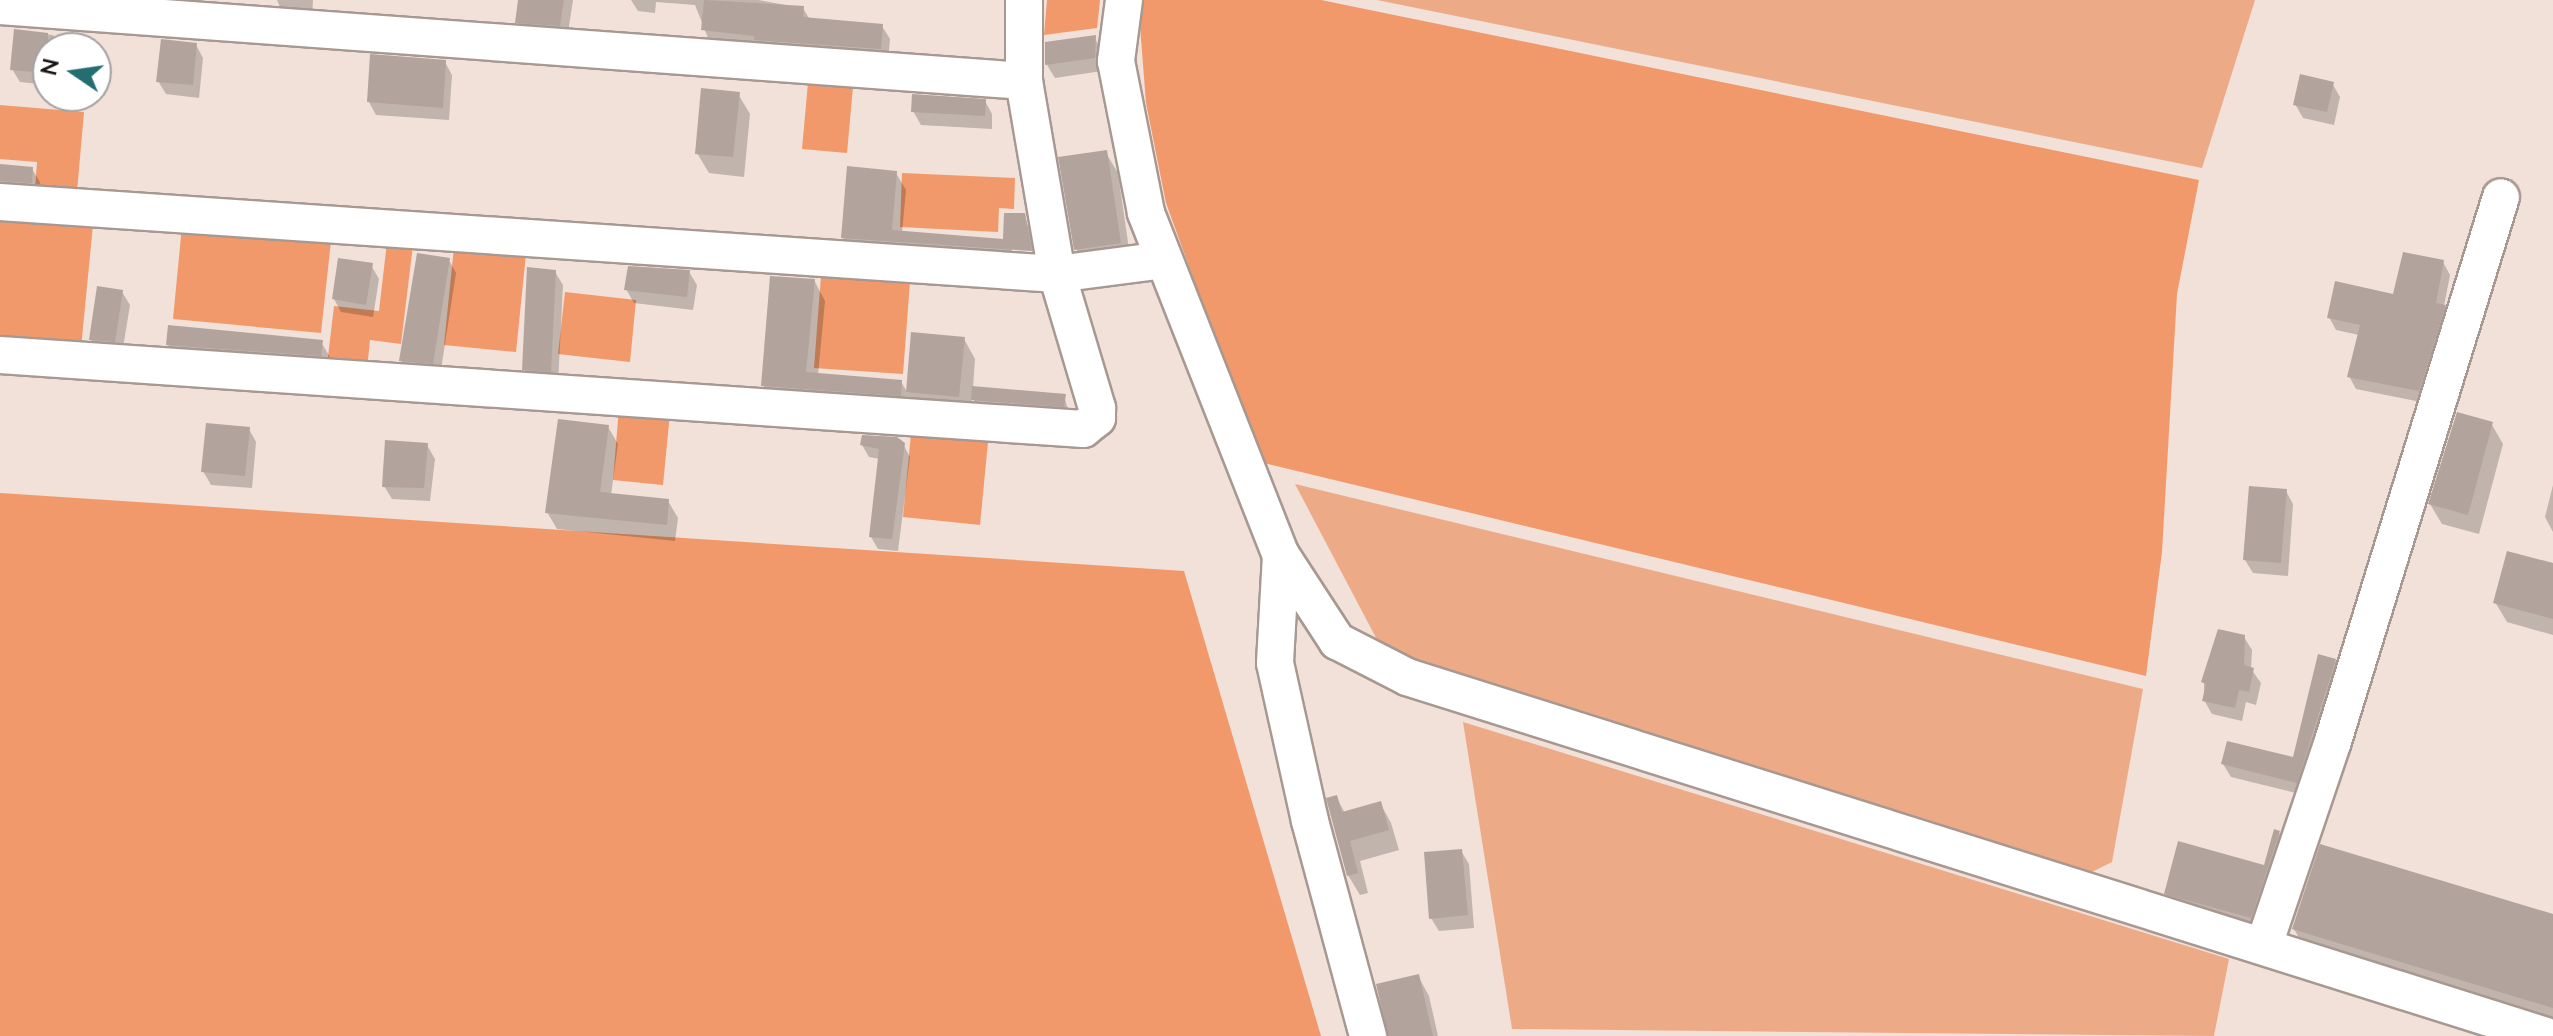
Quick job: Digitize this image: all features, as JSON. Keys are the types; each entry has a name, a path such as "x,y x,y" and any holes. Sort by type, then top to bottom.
{"lane":[{"path":"0,355 1083,429 1097,418 1097,408 1057,274 1024,81 1024,0"},
{"path":"1124,0 1116,61 1146,213 1281,555 1337,641 1407,677 2546,1036"},
{"path":"0,6 1024,81"},
{"path":"2264,945 2333,741 2501,197"},
{"path":"0,202 1057,274 1163,260"},
{"path":"1281,555 1275,663 1310,821 1368,1036"}],"shaded area":[{"path":"1047,0 1100,0 1097,28 1044,35"},
{"path":"1138,0 1321,0 2199,180 2177,294 2162,552 2146,676 1260,462 1166,203 1146,103"},
{"path":"1377,0 2255,0 2202,168"},
{"path":"808,83 853,87 847,153 802,149"},
{"path":"0,105 32,108 32,112 84,112 77,192 35,189 37,162 0,159"},
{"path":"902,173 1015,178 1014,209 999,208 998,232 900,227"},
{"path":"0,216 93,225 81,348 0,340"},
{"path":"182,226 331,241 321,333 173,319"},
{"path":"387,242 413,245 401,344 370,340 367,369 327,365 334,306 379,311"},
{"path":"454,247 526,254 516,352 444,345"},
{"path":"821,276 910,282 903,374 814,368"},
{"path":"565,292 636,300 630,362 558,354"},
{"path":"619,408 670,413 663,485 613,480"},
{"path":"911,434 988,442 980,525 903,517"},
{"path":"1295,484 2143,689 2112,862 2092,872 1384,653"},
{"path":"0,493 1184,571 1321,1036 0,1036"},
{"path":"1463,722 2229,959 2214,1036 1512,1029"}],"building":[{"path":"518,0 564,0 560,26 515,23"},
{"path":"704,0 804,6 803,17 883,24 881,49 754,40 754,36 701,30"},
{"path":"14,29 40,32 32,32 32,72 10,70"},
{"path":"1096,35 1095,58 1045,65 1045,42"},
{"path":"161,39 197,43 193,85 156,82"},
{"path":"370,54 446,60 443,108 367,102"},
{"path":"2300,74 2334,82 2327,112 2293,105"},
{"path":"701,88 740,92 733,157 695,154"},
{"path":"912,94 986,99 985,116 911,112"},
{"path":"1107,150 1121,243 1074,250 1058,157"},
{"path":"0,164 33,167 32,183 0,181"},
{"path":"847,166 897,171 892,230 1003,239 1004,213 1025,213 1032,251 841,238"},
{"path":"2403,252 2444,260 2436,303 2446,305 2419,391 2347,377 2360,325 2327,318 2335,281 2393,294"},
{"path":"417,253 450,258 433,364 399,361"},
{"path":"338,258 373,263 366,305 332,299"},
{"path":"628,266 690,270 687,297 624,290"},
{"path":"527,267 556,270 551,372 522,370"},
{"path":"770,276 815,279 806,372 902,380 901,396 761,386"},
{"path":"97,286 123,290 115,342 89,340"},
{"path":"168,325 323,340 321,356 166,345"},
{"path":"911,332 965,337 959,397 906,392"},
{"path":"972,386 1066,394 1064,407 971,400"},
{"path":"2457,412 2493,422 2468,515 2428,504"},
{"path":"558,419 609,425 600,492 669,499 667,525 545,513"},
{"path":"206,423 250,427 245,476 201,472"},
{"path":"862,435 897,437 905,443 892,539 869,537 879,449 860,445"},
{"path":"385,440 428,443 424,488 382,487"},
{"path":"2249,486 2287,489 2281,563 2243,560"},
{"path":"2507,551 2553,563 2553,619 2493,603"},
{"path":"2218,629 2245,635 2244,665 2254,668 2249,692 2239,690 2235,708 2202,701 2206,684 2201,682"},
{"path":"2318,654 2336,659 2297,783 2221,764 2227,741 2293,757"},
{"path":"1337,795 1342,812 1381,801 1389,830 1350,841 1358,873 1347,876 1326,798"},
{"path":"2274,829 2280,831 2251,918 2164,894 2178,841 2264,865"},
{"path":"2320,844 2553,914 2553,1008 2292,929"},
{"path":"1462,849 1468,915 1429,919 1424,852"},
{"path":"1419,974 1433,1036 1388,1036 1376,984"}]}
